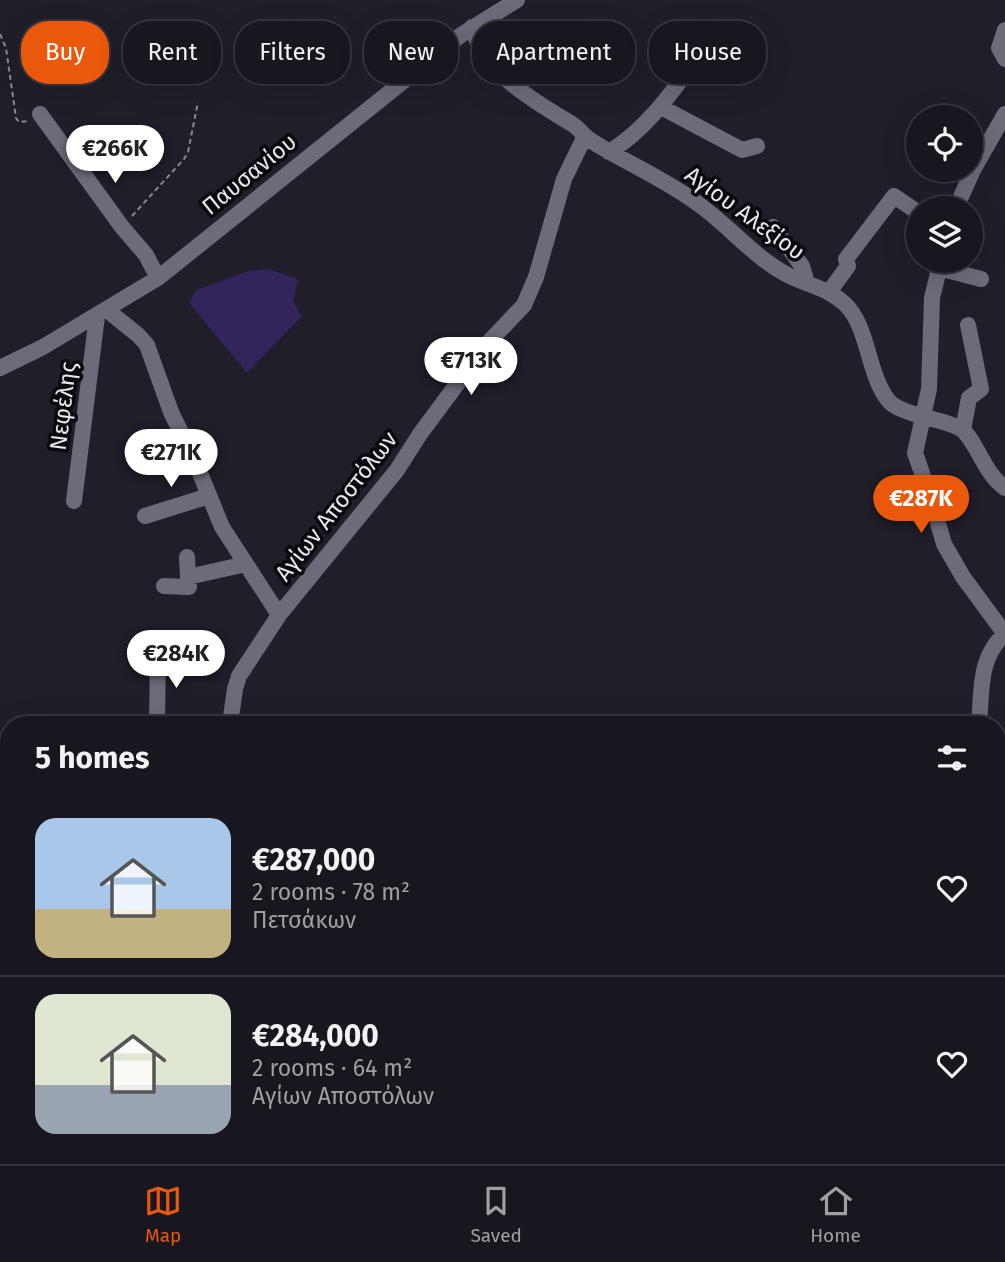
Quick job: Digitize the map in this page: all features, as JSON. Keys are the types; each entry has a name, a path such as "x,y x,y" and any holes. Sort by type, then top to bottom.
{"street":[{"name":"Παυσανίου","path":"482,21 517,0"},
{"name":"Παυσανίου","path":"0,368 43,347 158,278 379,98 472,27"},
{"path":"1005,30 999,48 1005,59"},
{"name":"Αγίου Αλεξίου","path":"513,84 609,152 700,205 782,272 830,292 851,311 878,385 889,403 963,430"},
{"path":"609,152 624,143 661,107 678,84"},
{"path":"661,107 742,150 757,146"},
{"path":"40,114 122,227 146,255 158,278"},
{"path":"961,196 1005,114"},
{"name":"Αγίων Αποστόλων","path":"231,716 239,676 279,615 389,481 419,434 486,345 524,305 536,277 564,179 585,136"},
{"path":"830,292 848,266 846,259 894,196 906,204"},
{"name":"Αγίου Αλεξίου","path":"773,227 802,266 807,283"},
{"path":"938,273 932,298 929,389 915,453 944,544 963,577 1005,634 990,650 985,661 980,716"},
{"path":"965,273 981,279"},
{"path":"102,313 138,335 146,345 171,412 222,527 279,615"},
{"name":"Νεφέλης","path":"74,501 102,313"},
{"path":"968,325 981,389 969,398 963,430 995,481 1005,488"},
{"path":"145,516 209,496"},
{"path":"164,586 189,587 187,557"},
{"path":"188,578 246,564"},
{"path":"157,716 158,654"}],"path":[{"path":"0,34 6,48 16,118 19,122 24,122 40,114"},
{"path":"122,227 184,159 188,152 198,102"}],"shaded area":[{"path":"268,269 298,279 293,301 302,316 247,373 189,303 196,290 249,271"}]}
